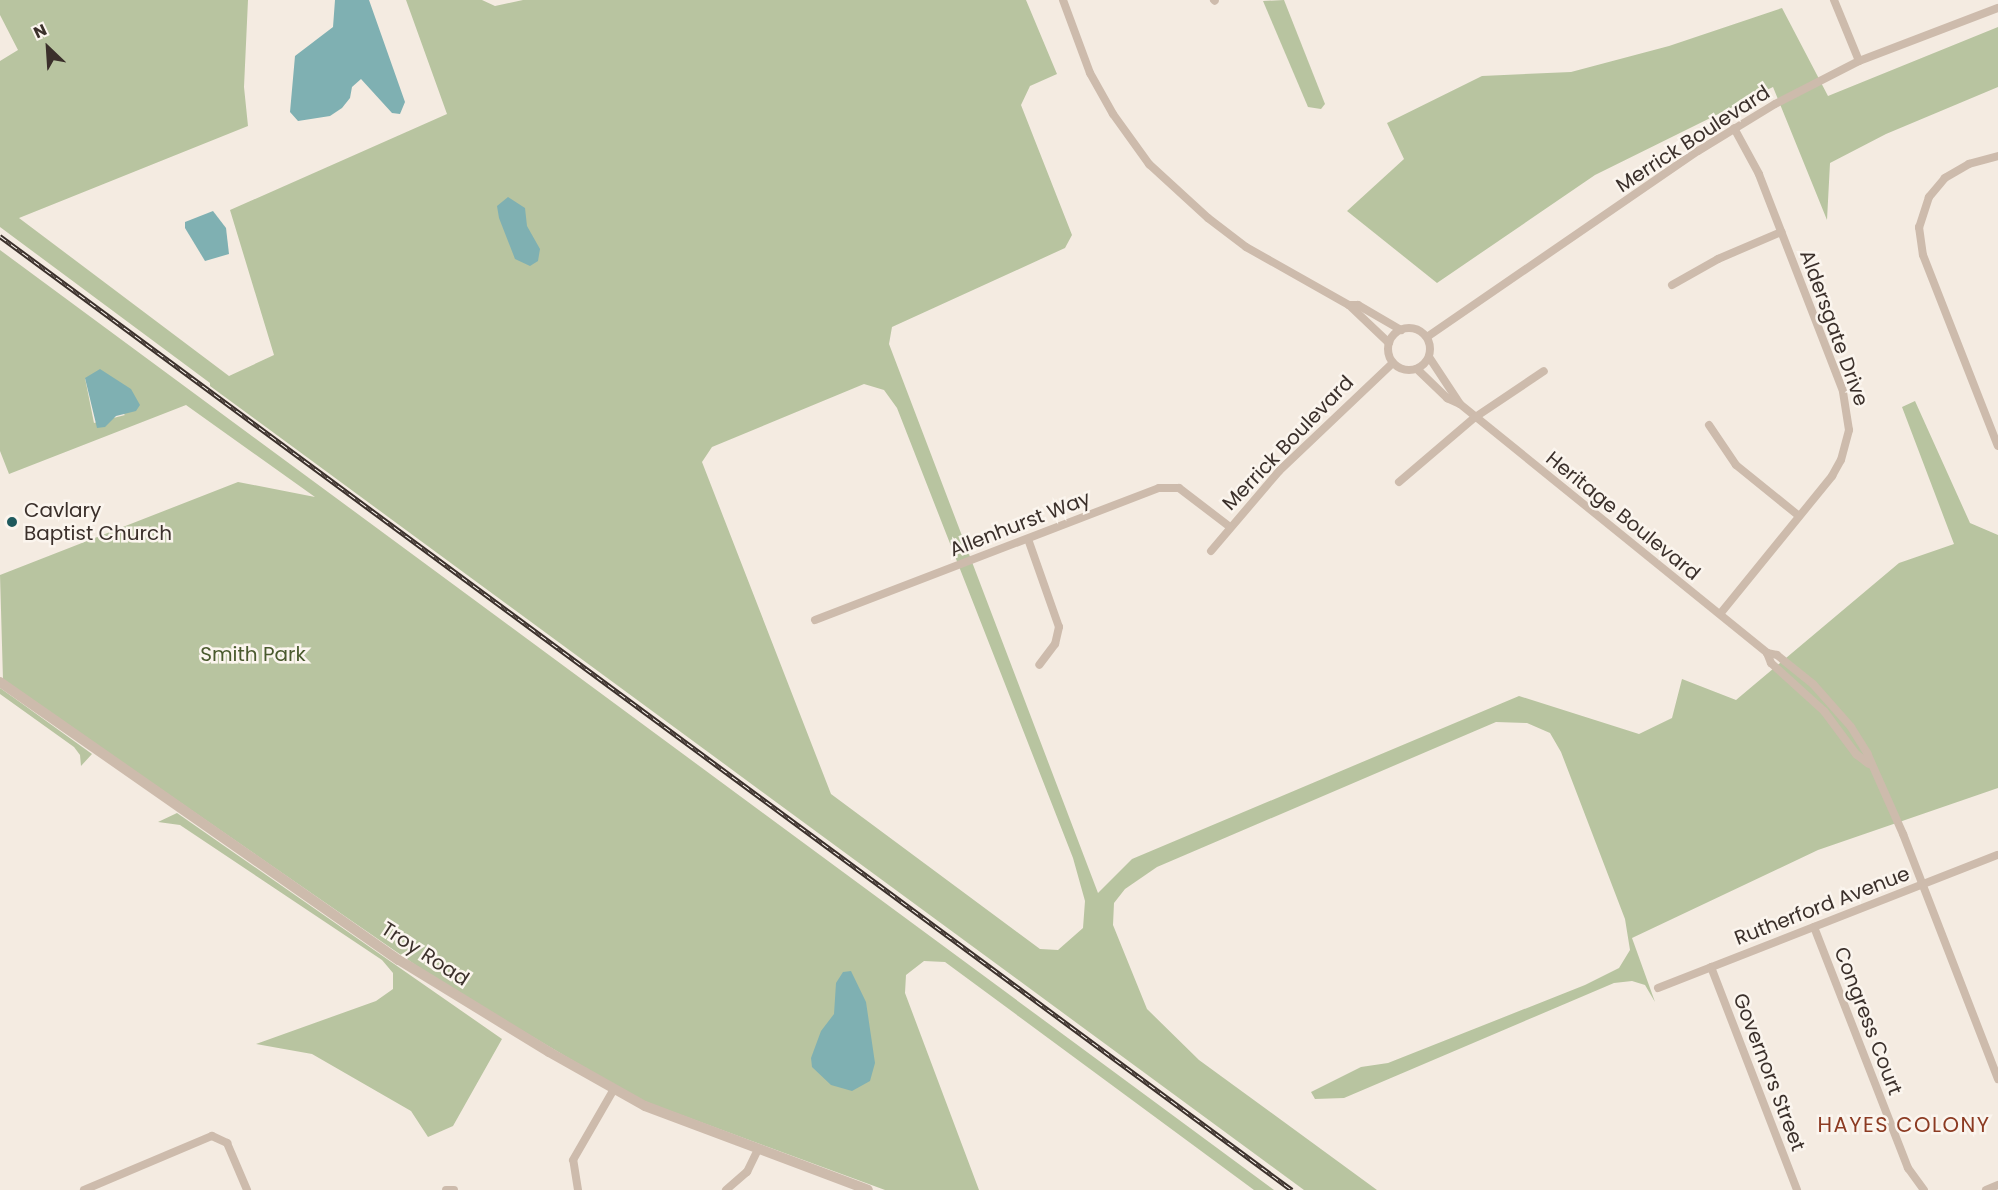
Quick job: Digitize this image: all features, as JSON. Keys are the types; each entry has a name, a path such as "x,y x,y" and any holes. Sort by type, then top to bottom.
{"street":[{"path":"1063,0 1090,73 1113,114 1149,164 1208,218 1246,247 1349,305 1389,343 1393,363 1406,370 1417,369 1429,357 1427,337 1415,329 1401,330 1358,305 1349,305"},
{"path":"1834,0 1860,61"},
{"name":"Merrick Boulevard","path":"1427,337 1734,129 1860,61 1998,8"},
{"name":"Aldersgate Drive","path":"1719,615 1842,460 1849,415 1759,174 1734,129"},
{"path":"1998,156 1969,164 1945,178 1929,197 1919,227 1923,255 1998,446"},
{"path":"1672,285 1718,259 1781,232"},
{"path":"1389,343 1401,330"},
{"name":"Heritage Boulevard","path":"1429,357 1460,404 1474,418 1767,653 1771,663 1817,703 1856,754 1869,764 1923,884 1998,1079"},
{"name":"Merrick Boulevard","path":"1211,551 1279,471 1393,363"},
{"name":"Heritage Boulevard","path":"1417,369 1447,398 1460,404"},
{"path":"1399,482 1474,418 1544,371"},
{"path":"1709,425 1736,465 1799,516"},
{"name":"Allenhurst Way","path":"815,620 1170,486 1190,494 1230,526"},
{"path":"1028,539 1059,627 1055,644 1039,665"},
{"name":"Troy Road","path":"0,682 399,960 614,1089 666,1115 868,1190"},
{"name":"Rutherford Avenue","path":"1658,987 1998,855"},
{"name":"Congress Court","path":"1814,927 1908,1168 1924,1190"},
{"name":"Governors Street","path":"1711,967 1797,1190"},
{"path":"578,1190 573,1160 614,1089"},
{"path":"84,1190 212,1136 228,1143 247,1190"},
{"path":"726,1190 747,1172 758,1149"},
{"path":"1986,1190 1998,1185"},
{"path":"446,1190 454,1190"}],"green space":[{"path":"0,0 248,0 244,87 248,126 19,218 229,376 274,355 230,210 447,114 406,0 482,0 495,6 523,0 1026,0 1057,74 1030,86 1021,105 1072,235 1065,248 892,327 889,344 1098,893 1132,859 1519,696 1639,734 1672,718 1682,679 1736,700 1899,563 1954,544 1902,407 1915,401 1970,523 1998,535 1998,788 1818,850 1632,938 1655,1002 1645,985 1632,981 1614,983 1344,1098 1315,1099 1311,1092 1361,1067 1388,1063 1585,985 1619,968 1630,950 1625,919 1561,752 1550,733 1527,723 1496,722 1157,867 1125,889 1114,903 1113,925 1147,1009 1199,1060 1377,1190 1304,1190 210,386 210,383 0,227 0,61 18,50 0,15","holes":["864,384 884,390 897,408 1073,858 1085,901 1083,928 1058,950 1040,949 831,794 702,462 712,447"]},
{"path":"1284,0 1325,104 1321,109 1308,107 1263,1"},
{"path":"1782,8 1828,96 1998,27 1998,87 1886,134 1830,163 1827,220 1773,87 1595,175 1437,283 1347,211 1404,159 1387,123 1482,76 1571,72 1669,46"},
{"name":"Smith Park","path":"0,250 1274,1190 1254,1190 945,962 924,961 906,975 905,993 979,1190 885,1190 638,1099 443,984 3,680 0,575 238,482 315,497 186,405 9,474 0,451","holes":["85,378 125,415 94,423"]},
{"path":"0,688 92,754 81,766 80,755 74,747 0,694"},
{"path":"177,813 502,1039 453,1126 428,1137 411,1111 312,1054 256,1044 376,1001 393,989 393,973 382,960 180,825 158,822"}],"water":[{"path":"335,0 369,0 405,102 400,114 392,113 361,79 352,87 350,98 342,108 330,116 298,121 290,112 295,56 333,27"},
{"path":"508,197 525,208 527,226 540,249 538,261 530,266 515,259 499,218 497,206"},
{"path":"213,211 226,228 229,254 205,261 185,228 185,222"},
{"path":"100,369 131,389 140,405 136,411 116,416 105,427 97,428 85,378"},
{"path":"851,971 866,1002 875,1063 870,1081 852,1091 831,1085 812,1067 811,1058 821,1031 834,1014 836,983 843,972"}],"railway":[{"path":"0,236 1292,1190"}],"place":[{"name":"Cavlary Baptist Church","path":"12,522"}],"district":[{"name":"HAYES COLONY","path":"1904,1125"}]}
